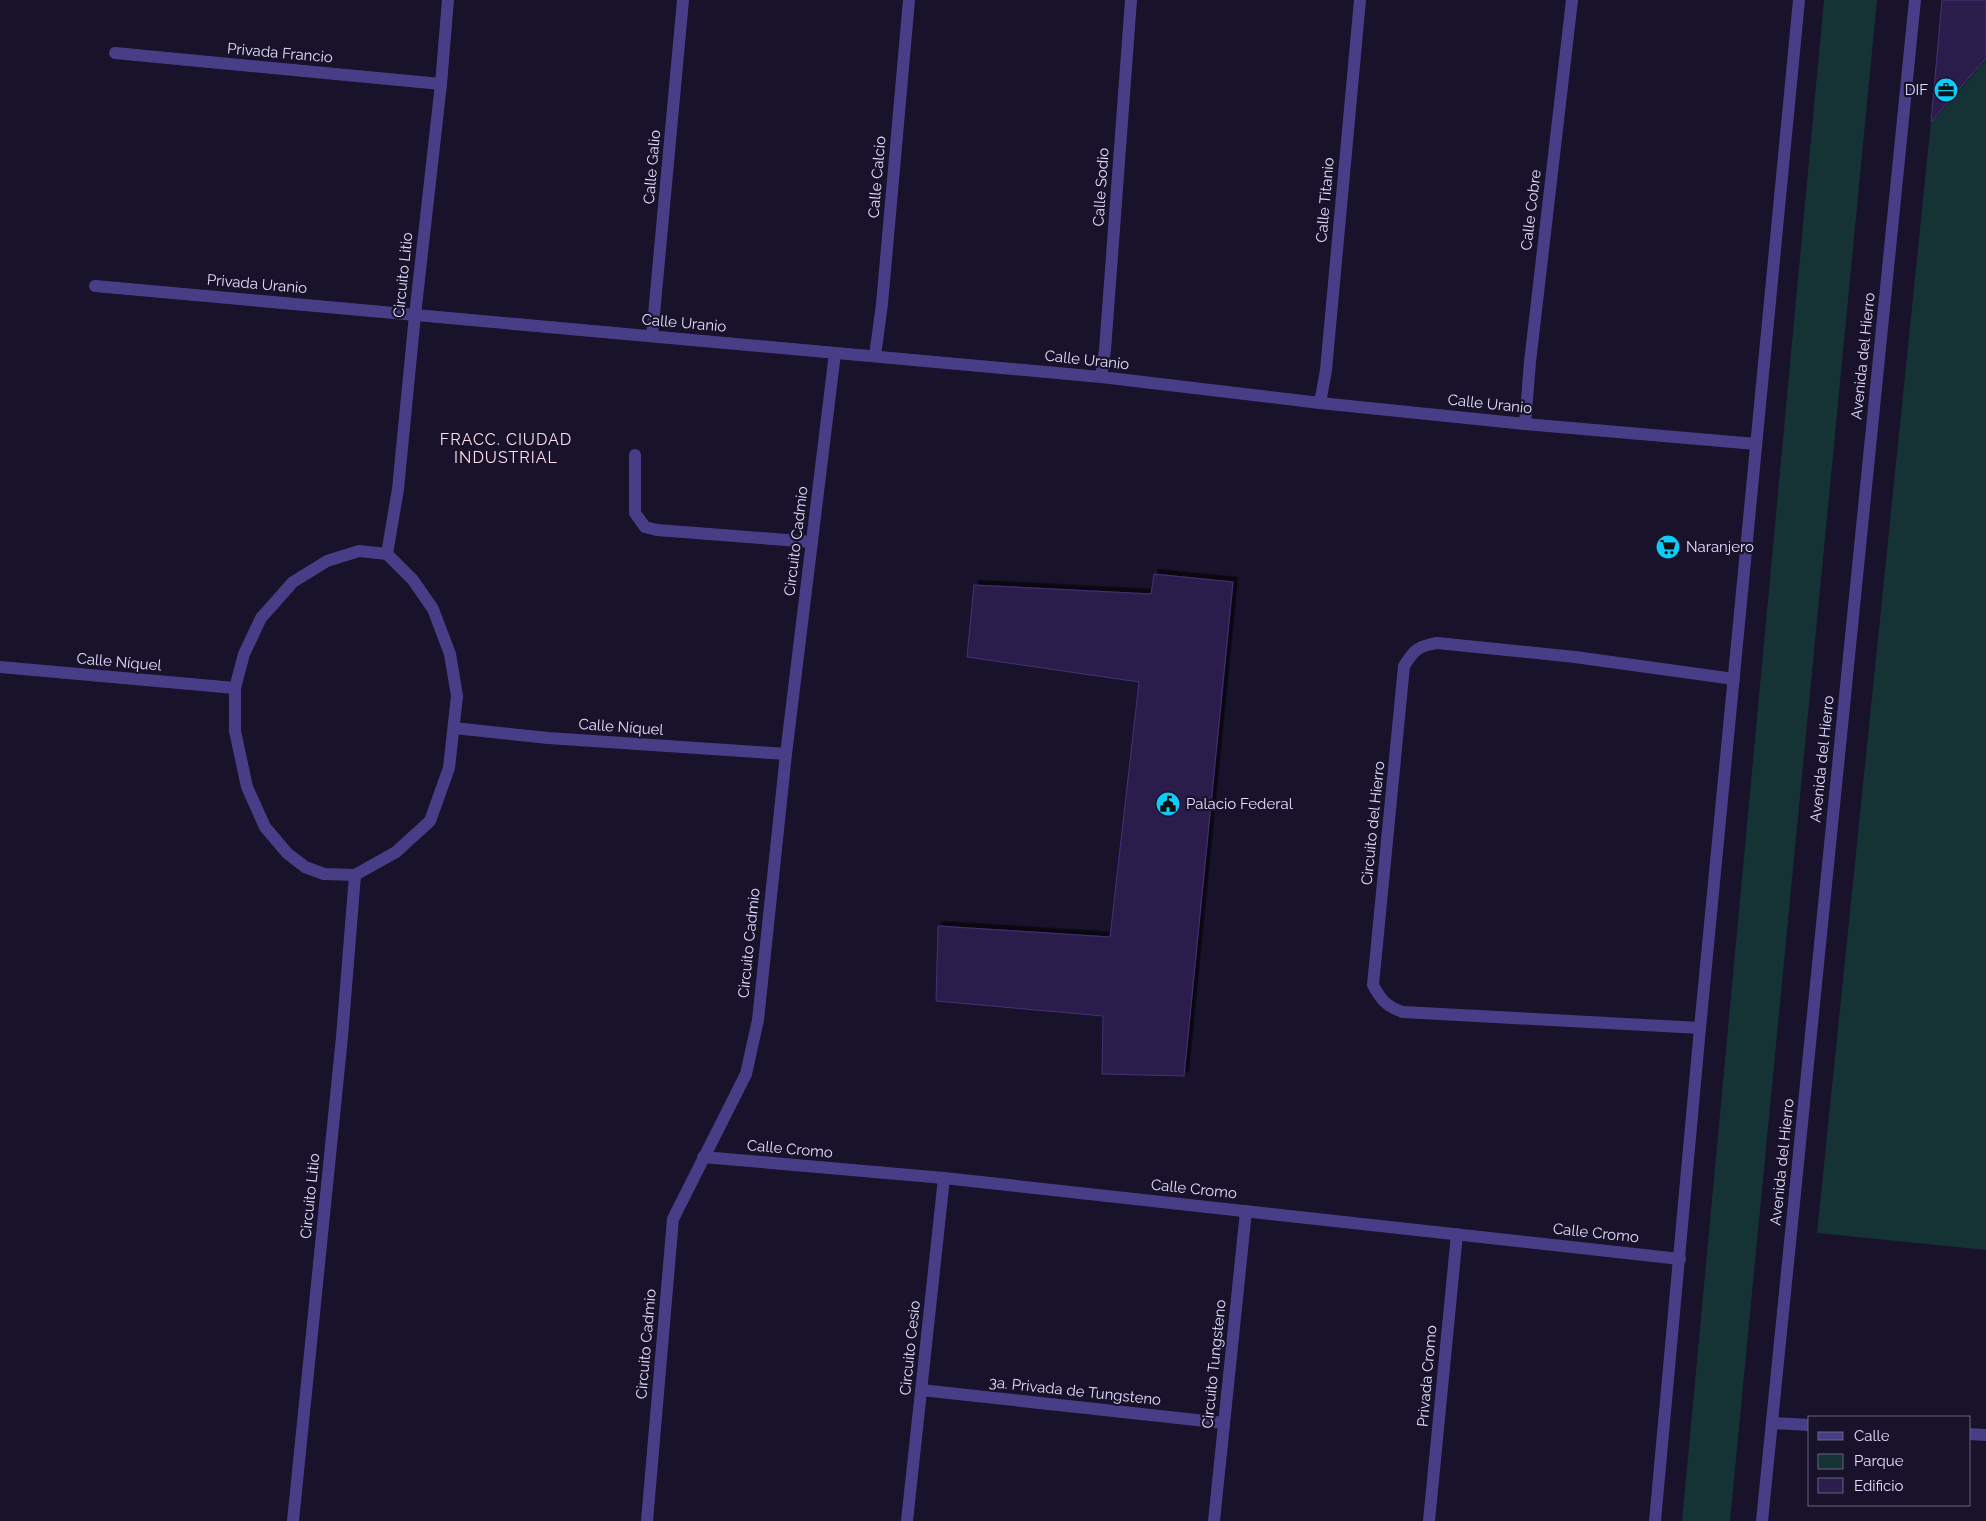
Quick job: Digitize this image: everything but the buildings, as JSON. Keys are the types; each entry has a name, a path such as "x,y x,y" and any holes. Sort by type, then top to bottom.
{"street":[{"name":"Circuito Litio","path":"387,554 398,489 441,84 448,0"},
{"name":"Calle Galio","path":"652,336 684,0"},
{"name":"Calle Calcio","path":"875,356 882,304 909,0"},
{"name":"Calle Sodio","path":"1101,377 1105,350 1131,0"},
{"name":"Calle Titanio","path":"1320,403 1326,370 1360,0"},
{"name":"Calle Cobre","path":"1525,424 1530,362 1572,0"},
{"path":"1656,1521 1700,1028 1799,0"},
{"name":"Avenida del Hierro","path":"1762,1521 1915,0"},
{"name":"Privada Francio","path":"116,53 441,84"},
{"name":"Privada Uranio","path":"95,286 415,315"},
{"name":"Calle Uranio","path":"415,315 1101,377 1320,403 1525,424 1756,444"},
{"name":"Circuito Cadmio","path":"647,1521 673,1219 746,1074 758,1020 786,754 836,353"},
{"path":"635,455 635,513 645,527 657,530 812,542"},
{"path":"359,551 387,554 413,580 433,609 450,654 457,696 449,768 430,821 396,852 356,875 324,874 305,867 287,853 266,826 247,788 235,731 234,688 244,654 261,618 293,582 327,561 359,551"},
{"name":"Circuito del Hierro","path":"1700,1028 1403,1012 1389,1007 1380,998 1373,985 1404,666 1411,654 1422,645 1437,643 1575,657 1734,679"},
{"name":"Calle Níquel","path":"0,667 234,688"},
{"name":"Calle Níquel","path":"454,728 548,738 786,754"},
{"name":"Circuito Litio","path":"293,1521 342,1037 356,875"},
{"name":"Calle Cromo","path":"703,1157 944,1178 1680,1258"},
{"name":"Circuito Cesio","path":"907,1521 944,1178"},
{"name":"Circuito Tungsteno","path":"1214,1521 1246,1211"},
{"name":"Privada Cromo","path":"1429,1521 1457,1234"},
{"name":"3a. Privada de Tungsteno","path":"921,1390 1224,1424"},
{"path":"1772,1423 1808,1425"},
{"path":"1971,1434 1986,1435"}],"green space":[{"path":"1824,0 1877,0 1730,1521 1682,1521"},
{"path":"1986,58 1986,1250 1817,1233 1931,122"}],"place":[{"name":"DIF","path":"1946,90"},
{"name":"Naranjero","path":"1668,547"},
{"name":"Palacio Federal","path":"1168,804"}],"district":[{"name":"FRACC. CIUDAD INDUSTRIAL","path":"506,448"}]}
